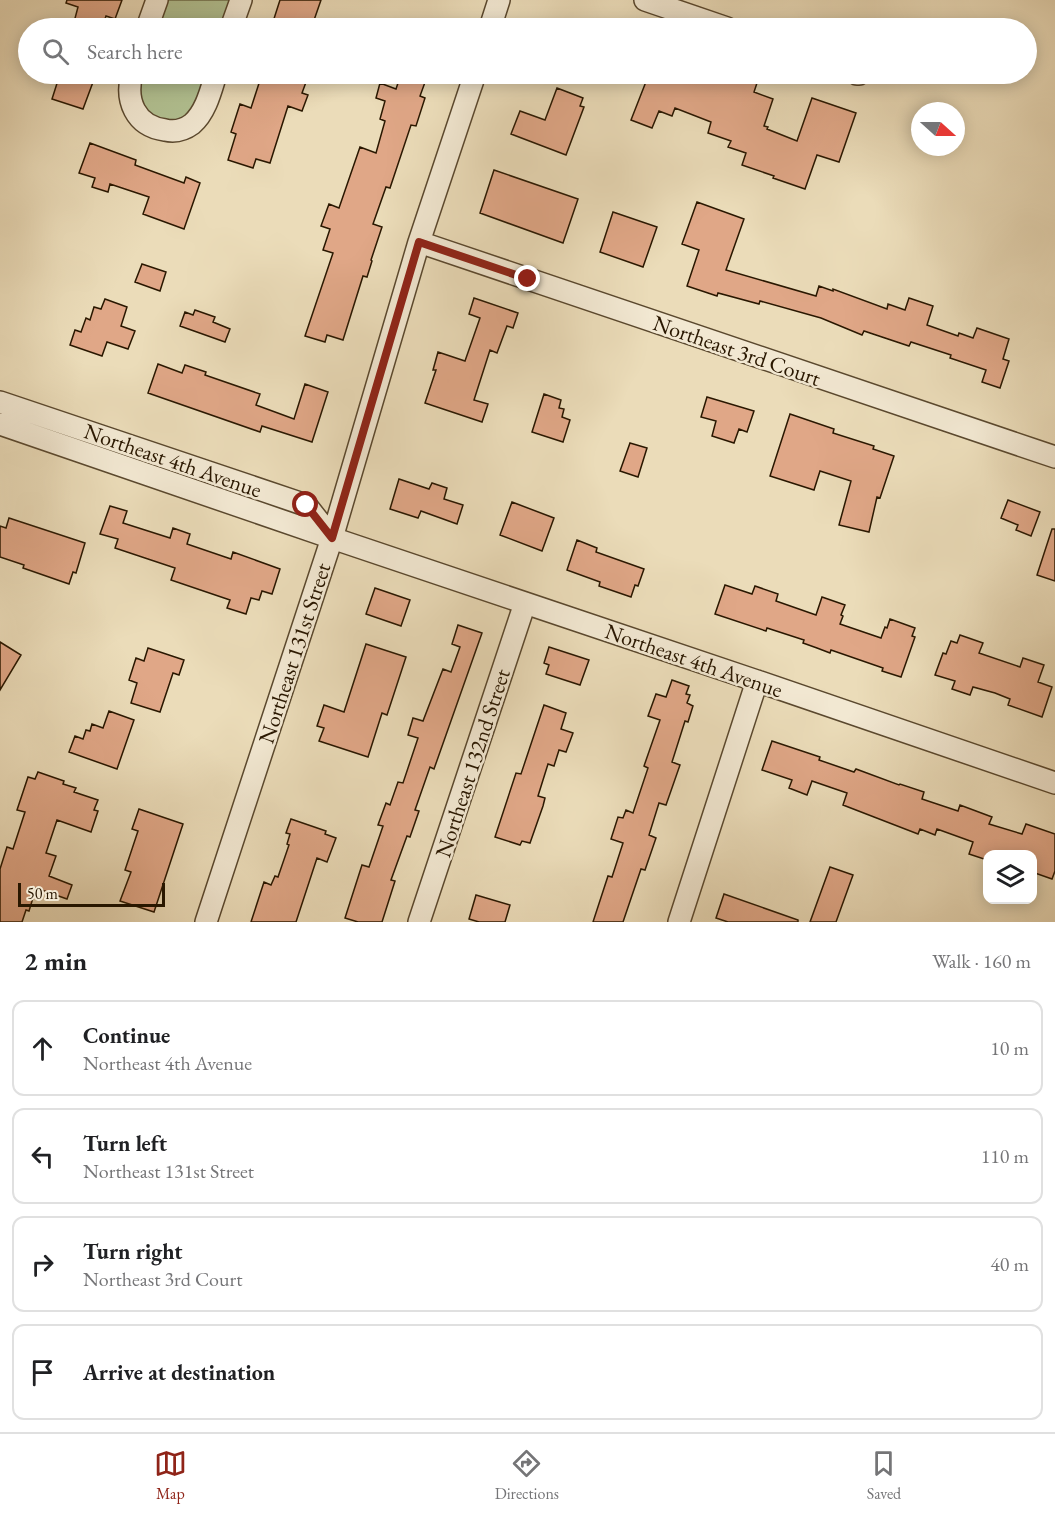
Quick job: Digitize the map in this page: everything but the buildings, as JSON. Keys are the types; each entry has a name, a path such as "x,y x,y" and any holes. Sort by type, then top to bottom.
{"street":[{"path":"150,18 156,0"},
{"path":"235,18 241,0"},
{"path":"493,18 499,0"},
{"path":"645,0 698,18"},
{"path":"130,84 129,94 132,106 138,116 146,124 169,131 180,130 191,124 207,102 213,84"},
{"name":"Northeast 131st Street","path":"206,922 332,538 419,242 472,84"},
{"name":"Northeast 3rd Court","path":"419,242 1055,457"},
{"name":"Northeast 4th Avenue","path":"0,402 306,505 332,538"},
{"name":"Northeast 4th Avenue","path":"0,424 1055,783"},
{"name":"Northeast 132nd Street","path":"419,922 525,603"},
{"path":"679,922 757,681"}],"green space":[{"path":"162,0 234,0 228,18 156,18"},
{"path":"138,84 206,84 194,112 172,124 140,109"}],"route":[{"path":"306,505 332,538 419,242 528,279"}]}
